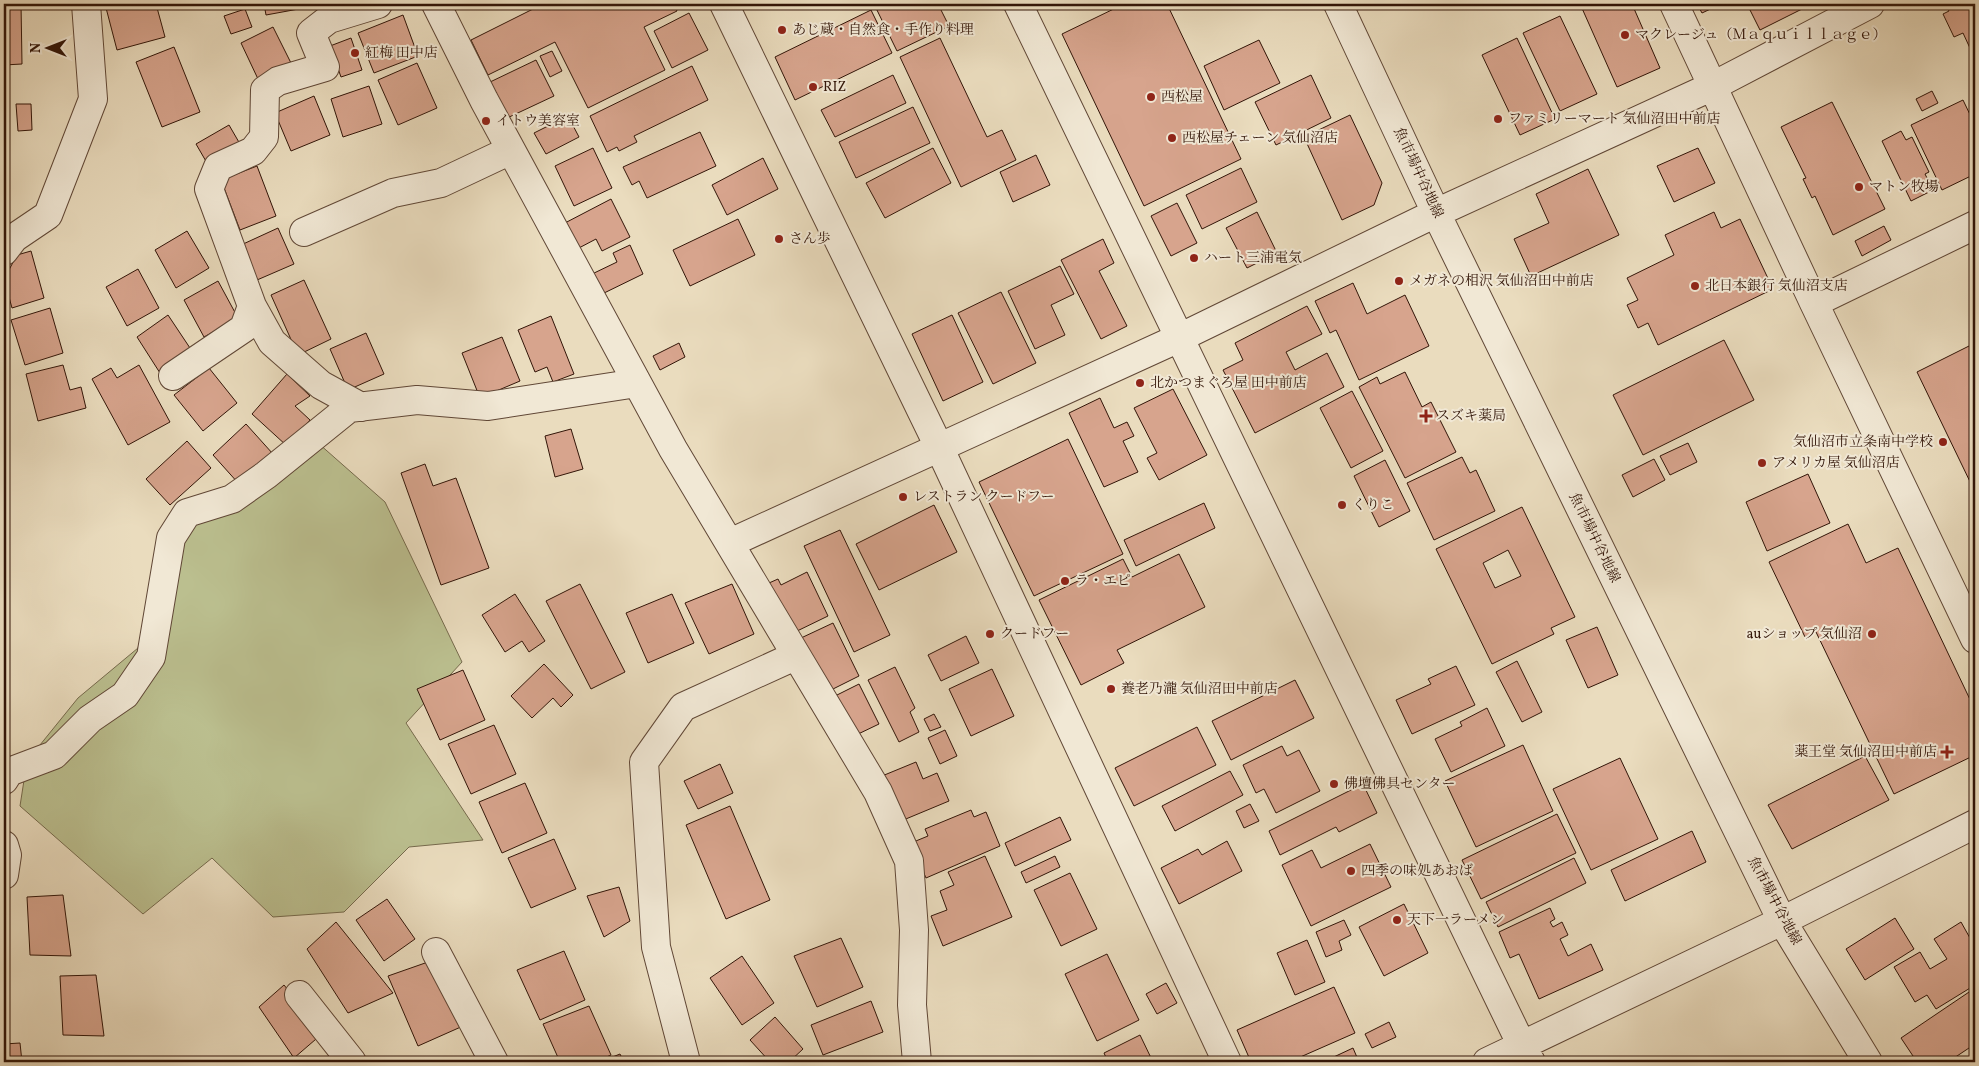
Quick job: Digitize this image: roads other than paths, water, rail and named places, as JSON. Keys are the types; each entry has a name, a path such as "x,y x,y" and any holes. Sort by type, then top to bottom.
{"street":[{"path":"4,251 14,238 48,215 93,99 86,4"},
{"path":"361,407 321,385 272,342 252,306 209,190 218,167 253,151 264,137 265,90 278,82 325,67 312,33 329,19 378,4"},
{"path":"436,4 511,150 673,449 878,792 909,861 914,930 912,1005 917,1062"},
{"path":"724,4 938,447 1227,1062"},
{"path":"1018,4 1526,1054"},
{"name":"魚市場中谷地線","path":"1338,4 1436,213 1782,921 1868,1062"},
{"path":"1674,4 1814,304 1975,639"},
{"path":"730,543 1179,338 1436,213 1713,86 1870,4"},
{"path":"304,232 394,193 441,183 511,150"},
{"path":"1814,304 1975,225"},
{"path":"173,376 244,328 252,306"},
{"path":"4,780 9,772 54,755 90,719 125,695 151,656 171,538 187,513 232,498 266,475 349,408 417,400 488,406 637,383"},
{"path":"686,1062 656,947 644,762 683,707 795,656"},
{"path":"1487,1062 1526,1054 1782,921 1975,824"},
{"path":"4,845 7,855 4,875"},
{"path":"436,952 494,1062"},
{"path":"299,995 352,1062"}],"place":[{"name":"あじ蔵・自然食・手作り料理","path":"782,30"},
{"name":"マクレージュ（Ｍａｑｕｉｌｌａｇｅ）","path":"1625,35"},
{"name":"紅梅 田中店","path":"355,53"},
{"name":"RIZ","path":"813,87"},
{"name":"西松屋","path":"1151,97"},
{"name":"ファミリーマート 気仙沼田中前店","path":"1498,119"},
{"name":"イトウ美容室","path":"486,121"},
{"name":"西松屋チェーン 気仙沼店","path":"1172,138"},
{"name":"マトン牧場","path":"1859,187"},
{"name":"さん歩","path":"779,239"},
{"name":"ハート三浦電気","path":"1194,258"},
{"name":"メガネの相沢 気仙沼田中前店","path":"1399,281"},
{"name":"北日本銀行 気仙沼支店","path":"1695,286"},
{"name":"北かつまぐろ屋 田中前店","path":"1140,383"},
{"name":"スズキ薬局","path":"1426,416"},
{"name":"気仙沼市立条南中学校","path":"1943,442"},
{"name":"アメリカ屋 気仙沼店","path":"1762,463"},
{"name":"レストラン クードフー","path":"903,497"},
{"name":"くりこ","path":"1342,505"},
{"name":"ラ・エピ","path":"1065,581"},
{"name":"クードフー","path":"990,634"},
{"name":"auショップ 気仙沼","path":"1872,634"},
{"name":"養老乃瀧 気仙沼田中前店","path":"1111,689"},
{"name":"薬王堂 気仙沼田中前店","path":"1947,752"},
{"name":"佛壇佛具センター","path":"1334,784"},
{"name":"四季の味処あおば","path":"1351,871"},
{"name":"天下一ラーメン","path":"1397,920"}]}
